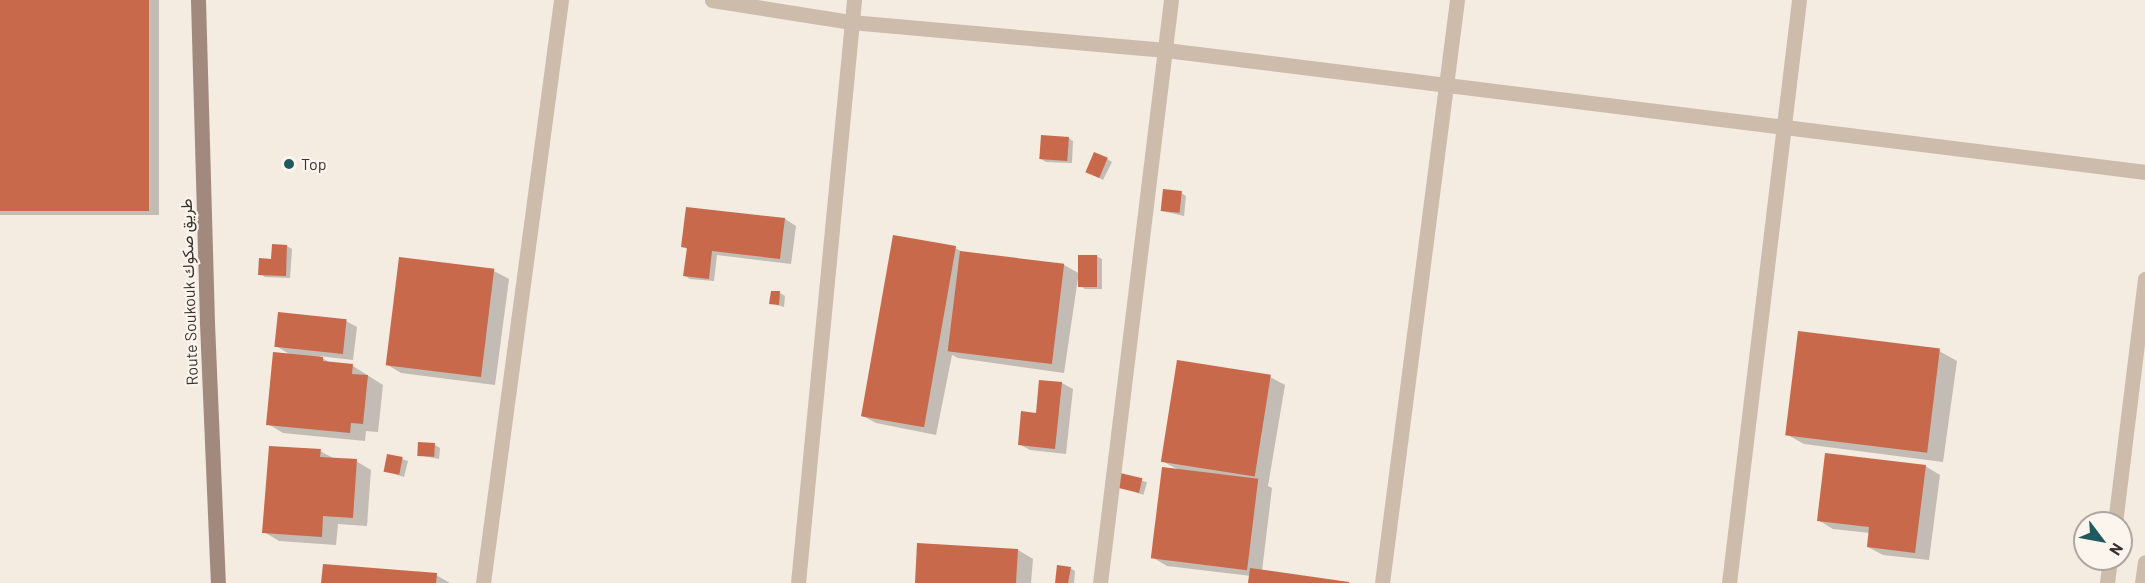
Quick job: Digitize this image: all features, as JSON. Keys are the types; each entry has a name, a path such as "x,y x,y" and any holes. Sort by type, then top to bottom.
{"street":[{"name":"Route Soukouk طريق صكوك","path":"198,0 218,583"},
{"path":"483,583 561,0"},
{"path":"712,0 851,22 1166,50 2145,172"},
{"path":"798,583 854,0"},
{"path":"1100,583 1171,0"},
{"path":"1382,583 1457,0"},
{"path":"1729,583 1798,0"},
{"path":"2116,511 2145,279"},
{"path":"2142,583 2145,562"}],"building":[{"path":"0,0 149,0 149,211 0,211"},
{"path":"1041,135 1069,137 1067,161 1039,159"},
{"path":"1094,152 1108,158 1099,178 1085,172"},
{"path":"1163,189 1182,191 1180,213 1161,211"},
{"path":"686,207 785,218 780,259 712,251 709,279 683,276 687,248 681,247"},
{"path":"893,235 956,246 924,427 861,416"},
{"path":"272,244 287,245 286,276 258,275 259,258 271,259"},
{"path":"960,251 1064,264 1052,364 948,351"},
{"path":"1078,255 1097,255 1097,287 1078,287"},
{"path":"399,257 494,269 481,377 386,365"},
{"path":"771,291 780,291 779,305 769,304"},
{"path":"278,312 347,319 343,354 274,347"},
{"path":"1798,331 1940,348 1927,453 1785,435"},
{"path":"273,352 323,357 323,361 353,364 352,374 368,375 363,424 351,423 350,433 266,425"},
{"path":"1177,360 1271,375 1255,477 1161,462"},
{"path":"1039,380 1062,382 1055,449 1018,445 1021,411 1036,413"},
{"path":"418,442 435,443 434,457 417,456"},
{"path":"269,446 321,449 320,457 357,459 353,518 323,516 322,537 262,533"},
{"path":"1825,453 1926,465 1915,553 1867,547 1869,527 1817,521"},
{"path":"387,454 403,457 399,475 384,472"},
{"path":"1162,467 1258,479 1247,570 1151,558"},
{"path":"1120,473 1142,478 1139,493 1117,488"},
{"path":"917,543 1018,549 1016,583 915,583"},
{"path":"323,564 437,573 436,583 321,583"},
{"path":"1057,565 1071,567 1068,583 1055,583"},
{"path":"1250,568 1349,582 1349,583 1248,583"}],"place":[{"name":"Top","path":"289,164"}]}
